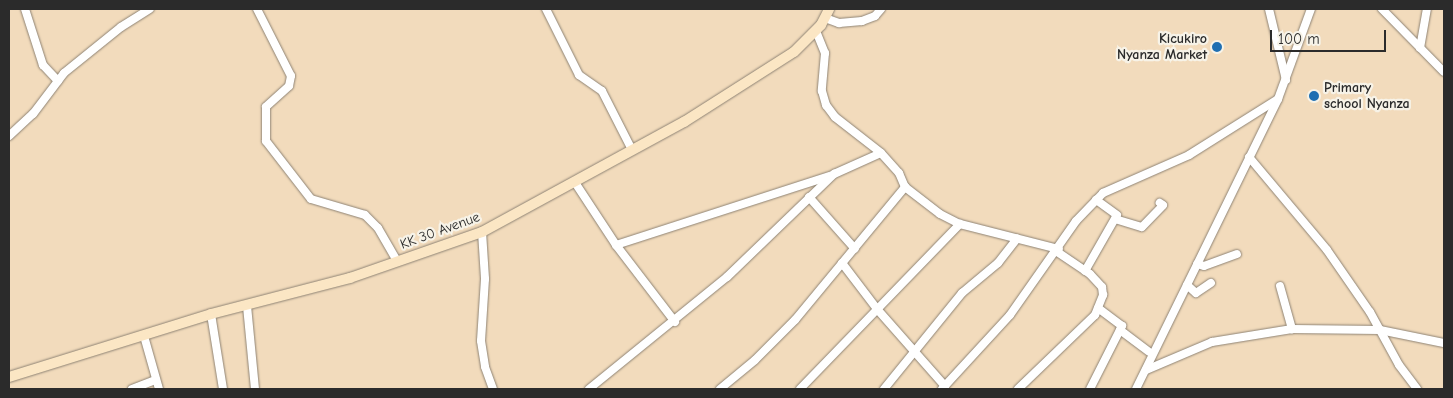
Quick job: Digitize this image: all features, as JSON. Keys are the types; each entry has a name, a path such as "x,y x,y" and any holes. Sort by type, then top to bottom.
{"main road":[{"name":"KK 30 Avenue","path":"9,377 211,314 247,306 398,262 482,232 576,184 632,150 684,122 794,52 816,31 827,14"}],"street":[{"path":"25,9 34,44 47,71 58,81"},
{"path":"9,136 33,114 58,81 121,27 150,9"},
{"path":"257,9 291,76 289,86 266,107 266,141 311,200 365,215 378,228 398,262"},
{"path":"546,9 579,75 602,91 632,150"},
{"path":"827,14 839,23 862,22 875,16 881,9"},
{"path":"1269,9 1286,80"},
{"path":"1136,389 1278,99 1311,9"},
{"path":"1382,9 1444,72"},
{"path":"1420,48 1427,9"},
{"path":"816,31 825,53 822,91 826,105 835,117 881,153 899,174 905,187 940,214 960,224 1017,238 1058,251 1102,286 1098,308 1085,325 1018,389"},
{"path":"842,262 877,309 943,387 1010,315 1058,251 1076,221 1103,193 1142,174 1189,155 1278,99"},
{"path":"616,246 834,174 881,153"},
{"path":"1249,157 1307,223 1380,330 1417,389"},
{"path":"589,389 675,322 727,277 834,174"},
{"path":"576,184 616,246 675,322"},
{"path":"720,389 755,360 796,320 905,187"},
{"path":"809,197 855,248"},
{"path":"1085,271 1117,214 1096,200"},
{"path":"1115,219 1142,227 1163,205 1160,203"},
{"path":"800,389 960,224"},
{"path":"482,232 485,279 482,352 493,389"},
{"path":"884,389 962,293 998,263 1017,238"},
{"path":"1197,264 1204,266 1237,254"},
{"path":"1187,285 1196,293 1211,283"},
{"path":"1280,286 1292,329"},
{"path":"247,306 255,389"},
{"path":"1090,389 1122,326 1098,308"},
{"path":"211,314 223,389"},
{"path":"1146,370 1212,342 1292,329 1380,330 1444,343"},
{"path":"1120,330 1149,352"},
{"path":"144,336 159,389"},
{"path":"132,389 155,380"}],"place":[{"name":"Kicukiro Nyanza Market","path":"1217,47"},
{"name":"Primary school Nyanza","path":"1314,96"}]}
